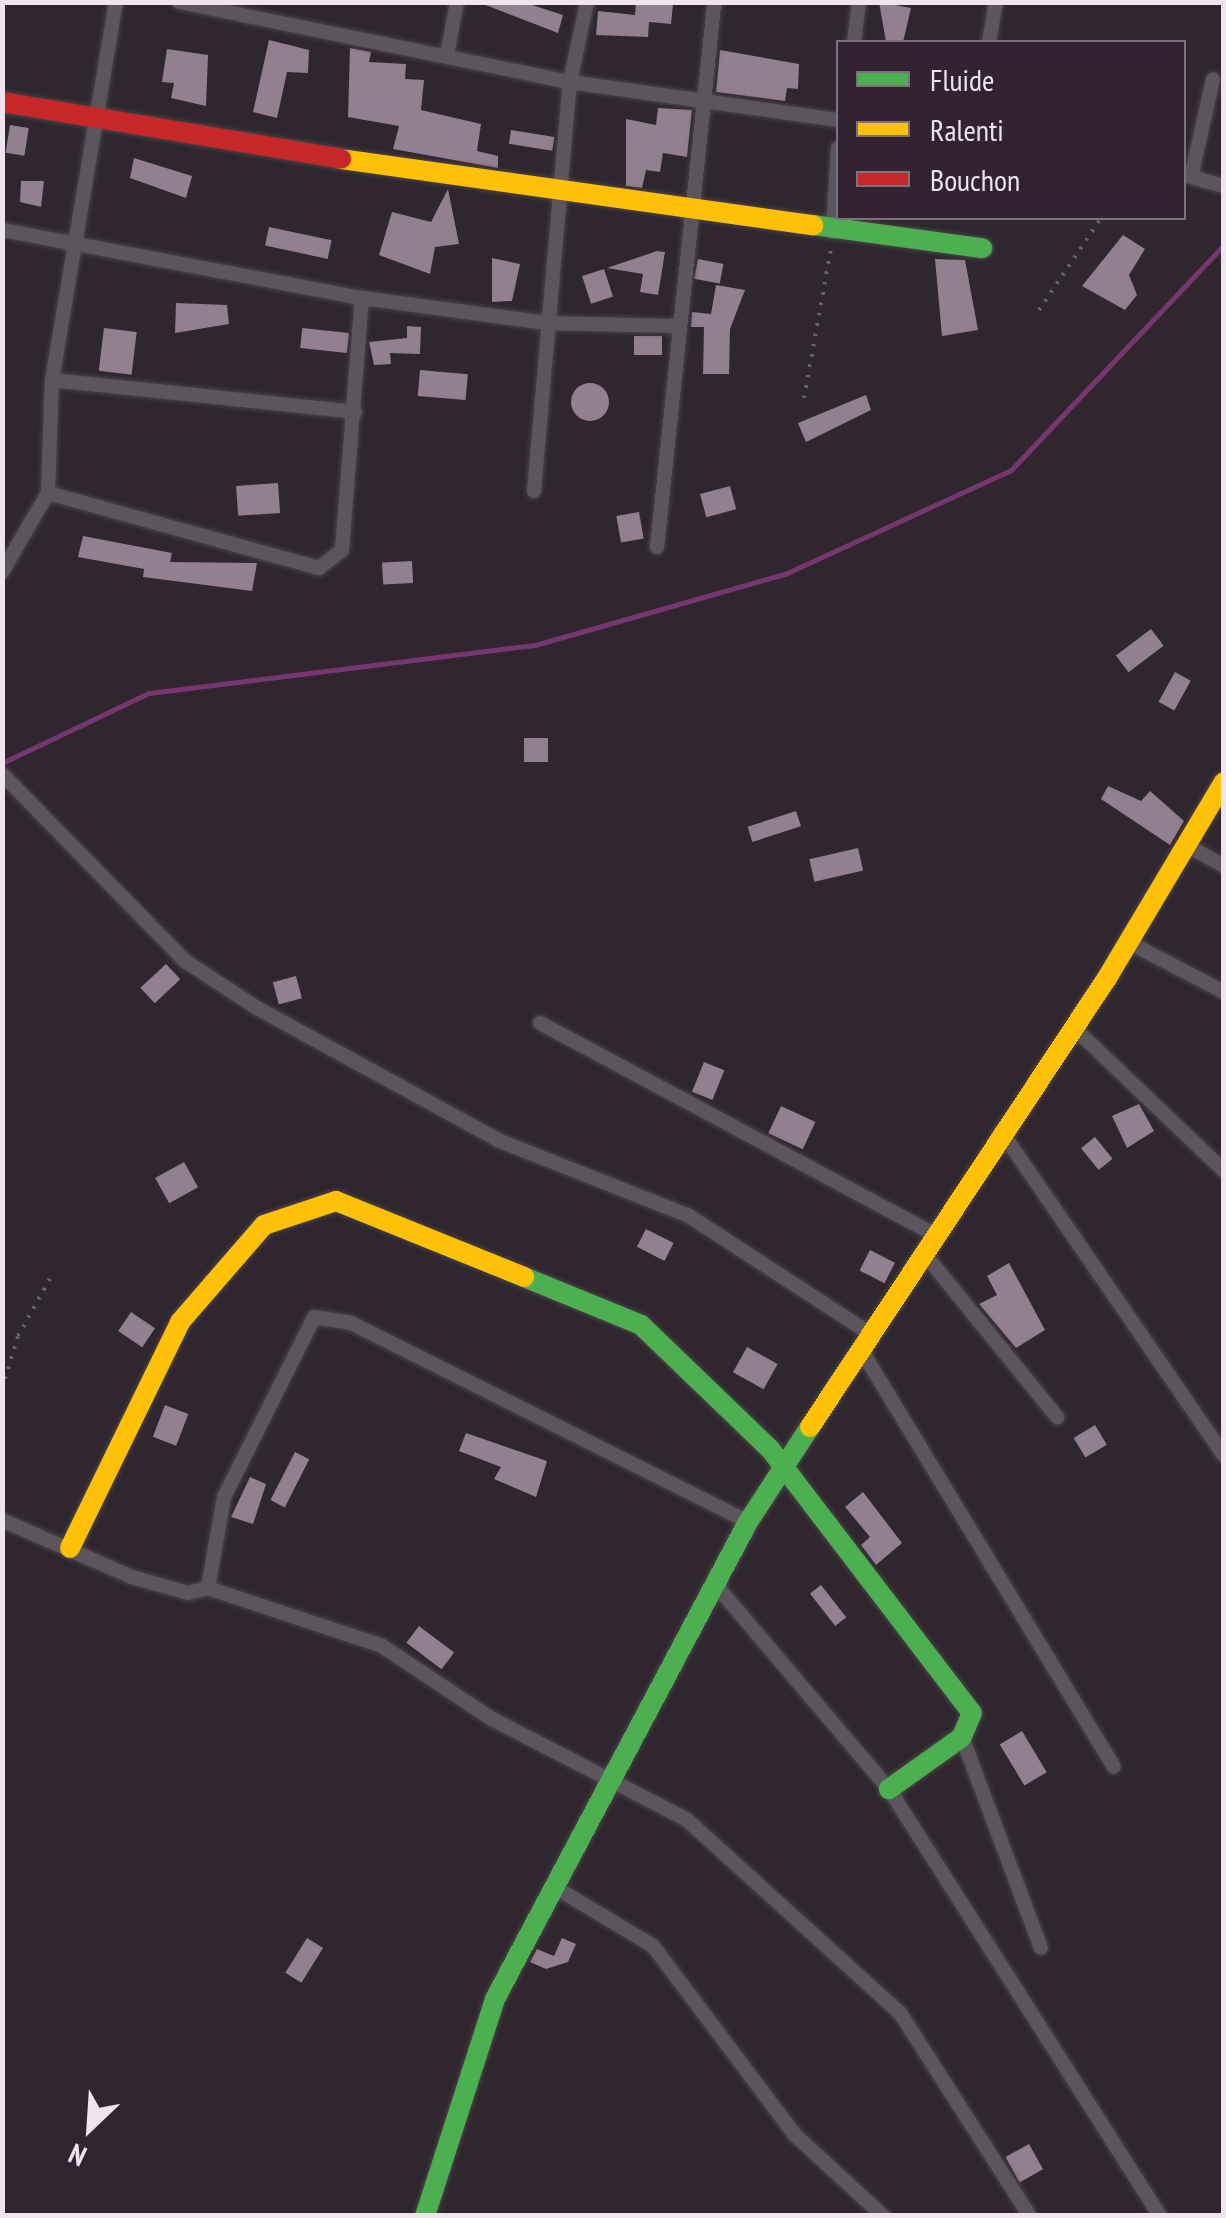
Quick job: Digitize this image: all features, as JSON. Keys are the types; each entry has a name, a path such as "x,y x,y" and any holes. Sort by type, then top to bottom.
{"street":[{"path":"2,572 48,493 52,380 102,119 116,2"},
{"path":"179,2 448,50 570,82 836,120"},
{"path":"448,50 457,2"},
{"path":"534,491 570,82 587,2"},
{"path":"854,40 860,2"},
{"path":"989,40 996,2"},
{"path":"657,547 674,326 714,6"},
{"path":"1213,79 1187,176 1224,186"},
{"path":"2,102 560,190 688,206 834,233 982,248"},
{"path":"834,233 836,190"},
{"path":"2,230 78,248 362,298 547,323 674,326"},
{"path":"48,493 319,568 342,550 362,298"},
{"path":"52,380 355,412"},
{"path":"2,774 186,961 257,1008 500,1141 689,1216 867,1343 1114,1767"},
{"path":"425,2216 495,1999 748,1522 780,1467 867,1343 1001,1131 1128,942 1224,782"},
{"path":"1188,846 1224,866"},
{"path":"1128,942 1224,992"},
{"path":"540,1024 929,1243 1057,1418"},
{"path":"1072,1026 1224,1171"},
{"path":"1001,1131 1224,1456"},
{"path":"70,1548 180,1322 264,1225 336,1201 641,1324 780,1467 972,1713 962,1736 889,1789"},
{"path":"208,1588 224,1497 314,1316 351,1323 748,1522"},
{"path":"2,1520 132,1577 188,1593 208,1588 382,1646 492,1719 686,1819 900,2012 1030,2216"},
{"path":"714,1584 889,1789 1160,2216"},
{"path":"962,1736 1041,1948"},
{"path":"553,1886 653,1946 795,2135 884,2216"}],"path":[{"path":"1039,310 1100,220"},
{"path":"804,398 834,233"},
{"path":"2,1389 18,1336 53,1273"}],"building":[{"path":"478,2 523,2 563,15 558,33"},
{"path":"636,2 673,4 671,24 649,22 648,37 596,35 598,11 635,15"},
{"path":"879,2 911,8 903,40 886,40"},
{"path":"269,40 309,50 308,73 287,72 277,118 253,112"},
{"path":"350,48 371,52 369,62 406,64 405,79 424,80 421,110 481,124 477,151 498,156 498,168 393,149 399,126 348,117"},
{"path":"167,49 208,55 206,106 171,98 174,83 162,82"},
{"path":"720,50 799,64 798,89 787,88 785,101 716,92"},
{"path":"658,108 692,110 687,157 663,153 660,172 646,170 642,188 626,186 626,119 656,125"},
{"path":"10,125 29,128 24,156 6,153"},
{"path":"511,130 554,137 552,151 509,144"},
{"path":"134,158 192,176 186,198 130,178"},
{"path":"21,181 44,181 41,207 20,202"},
{"path":"448,189 459,244 435,247 430,274 379,255 392,212 431,222"},
{"path":"269,227 332,240 328,259 265,246"},
{"path":"1123,235 1145,249 1129,275 1137,295 1125,310 1082,286"},
{"path":"657,251 665,252 658,295 640,292 643,274 607,268"},
{"path":"492,258 520,264 512,301 492,302"},
{"path":"698,259 724,264 720,284 694,279"},
{"path":"935,259 965,260 978,330 942,336"},
{"path":"604,269 613,297 591,304 582,276"},
{"path":"716,285 745,290 730,329 729,374 703,374 704,327 691,327 692,312 711,314"},
{"path":"176,303 227,305 229,324 175,333"},
{"path":"407,326 421,327 420,354 390,353 391,364 374,365 369,342 407,338"},
{"path":"104,328 137,332 132,375 99,371"},
{"path":"302,328 349,333 347,353 300,348"},
{"path":"634,336 662,336 662,355 634,355"},
{"path":"420,370 468,374 466,400 418,396"},
{"path":"590,383 603,389 609,402 603,415 590,421 577,415 571,402 577,389"},
{"path":"866,395 871,410 806,442 798,423"},
{"path":"278,483 280,513 238,516 236,486"},
{"path":"730,486 736,509 706,517 700,494"},
{"path":"639,512 644,539 621,543 616,516"},
{"path":"83,536 172,553 170,562 257,563 252,591 143,577 144,569 78,557"},
{"path":"412,561 413,583 383,585 382,563"},
{"path":"1151,629 1164,646 1128,672 1116,655"},
{"path":"1175,672 1191,681 1174,710 1159,702"},
{"path":"524,738 548,738 548,762 524,762"},
{"path":"1108,786 1141,801 1150,791 1184,821 1170,845 1101,799"},
{"path":"796,811 801,826 752,842 747,827"},
{"path":"858,848 863,870 814,882 809,859"},
{"path":"166,964 180,979 155,1003 140,988"},
{"path":"296,976 302,998 279,1004 273,982"},
{"path":"704,1062 724,1070 712,1100 692,1092"},
{"path":"1139,1104 1154,1131 1127,1148 1112,1116"},
{"path":"781,1106 815,1122 803,1149 768,1133"},
{"path":"1095,1137 1113,1159 1099,1170 1081,1148"},
{"path":"184,1162 198,1187 169,1203 155,1178"},
{"path":"646,1229 674,1243 665,1261 637,1247"},
{"path":"870,1250 895,1263 885,1283 860,1270"},
{"path":"1009,1263 1045,1330 1016,1348 979,1304 997,1295 987,1276"},
{"path":"131,1312 155,1328 142,1347 118,1331"},
{"path":"747,1347 778,1364 764,1389 733,1372"},
{"path":"165,1405 188,1414 176,1446 153,1437"},
{"path":"1095,1425 1107,1445 1085,1458 1074,1438"},
{"path":"466,1433 547,1461 536,1497 494,1479 501,1467 459,1451"},
{"path":"295,1452 309,1459 285,1507 270,1500"},
{"path":"250,1477 266,1484 253,1524 231,1517"},
{"path":"863,1492 902,1543 876,1565 861,1545 870,1537 845,1507"},
{"path":"821,1585 846,1617 835,1626 810,1594"},
{"path":"419,1626 454,1652 442,1669 406,1643"},
{"path":"1022,1731 1047,1772 1024,1786 1000,1744"},
{"path":"307,1938 323,1948 301,1983 285,1973"},
{"path":"562,1938 576,1944 568,1962 546,1969 530,1962 537,1949 554,1956"},
{"path":"1029,2144 1043,2169 1019,2182 1005,2157"}],"waterway":[{"path":"2,763 149,693 535,645 785,574 1011,470 1224,245"}],"traffic: fast":[{"path":"813,225 982,248"},
{"path":"524,1277 641,1325 770,1449 972,1713 962,1737 889,1789"},
{"path":"425,2216 495,1999 748,1522 810,1427"}],"traffic: slow":[{"path":"341,159 813,225"},
{"path":"810,1427 1107,978 1224,782"},
{"path":"70,1548 180,1322 264,1225 336,1201 524,1277"}],"traffic: jam":[{"path":"2,102 341,159"}]}
